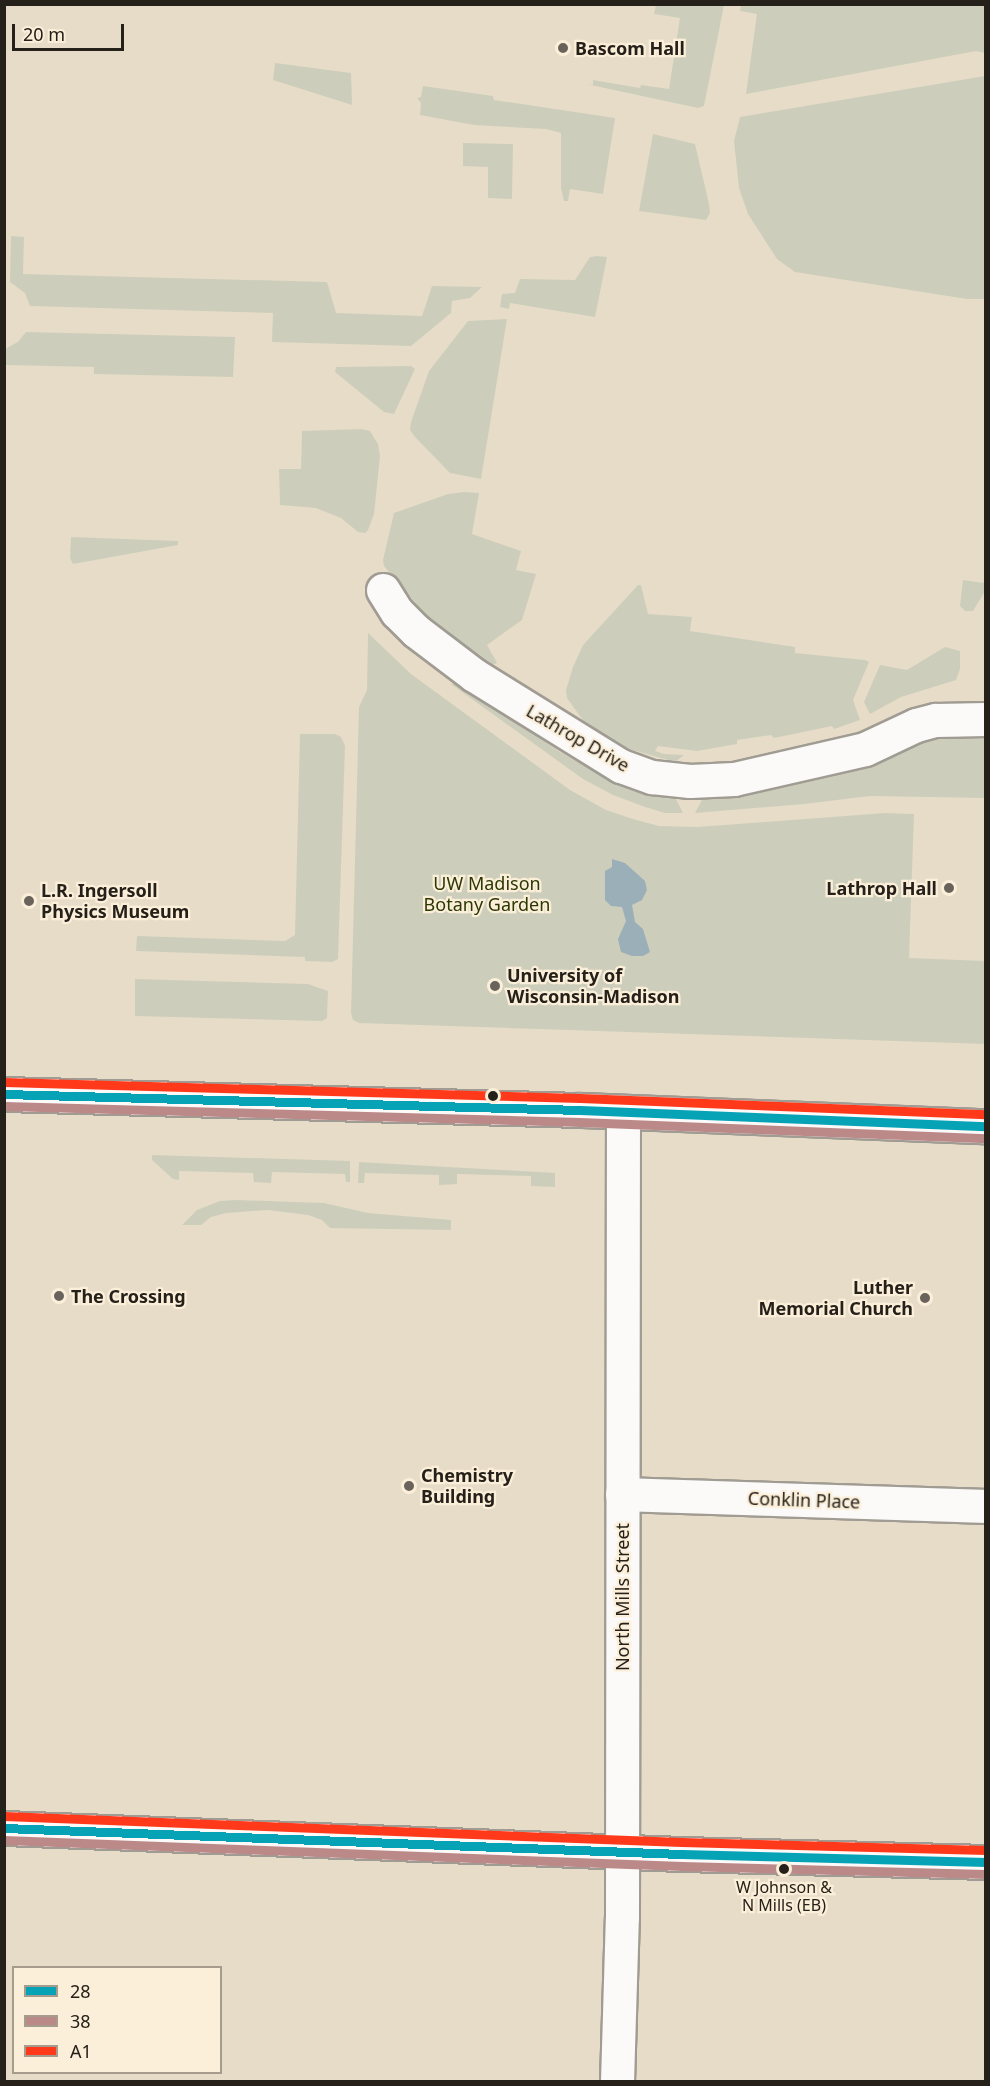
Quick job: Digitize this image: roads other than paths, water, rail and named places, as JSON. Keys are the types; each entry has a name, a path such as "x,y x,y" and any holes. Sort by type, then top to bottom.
{"street":[{"name":"Lathrop Drive","path":"382,590 397,612 416,631 506,696 621,766 668,780 713,782 745,777 866,749 916,725 935,720 986,719"},
{"path":"4,1094 623,1112 986,1126"},
{"name":"North Mills Street","path":"617,2082 622,1852 623,1112"},
{"name":"Conklin Place","path":"622,1494 986,1506"},
{"path":"4,1827 622,1852 986,1862"}],"water":[{"path":"612,859 625,863 645,881 647,890 642,900 632,905 635,922 643,929 650,952 643,956 632,956 621,952 618,939 626,921 622,907 611,906 605,900 605,871 612,867"}],"place":[{"name":"Bascom Hall","path":"563,48"},
{"name":"Lathrop Hall","path":"949,888"},
{"name":"L.R. Ingersoll Physics Museum","path":"29,901"},
{"name":"University of Wisconsin-Madison","path":"495,986"},
{"name":"The Crossing","path":"59,1296"},
{"name":"Luther Memorial Church","path":"925,1298"},
{"name":"Chemistry Building","path":"409,1486"},
{"name":"W Johnson & N Mills (EB)","path":"784,1869"}],"park label":[{"name":"UW Madison Botany Garden","path":"487,894"}]}
